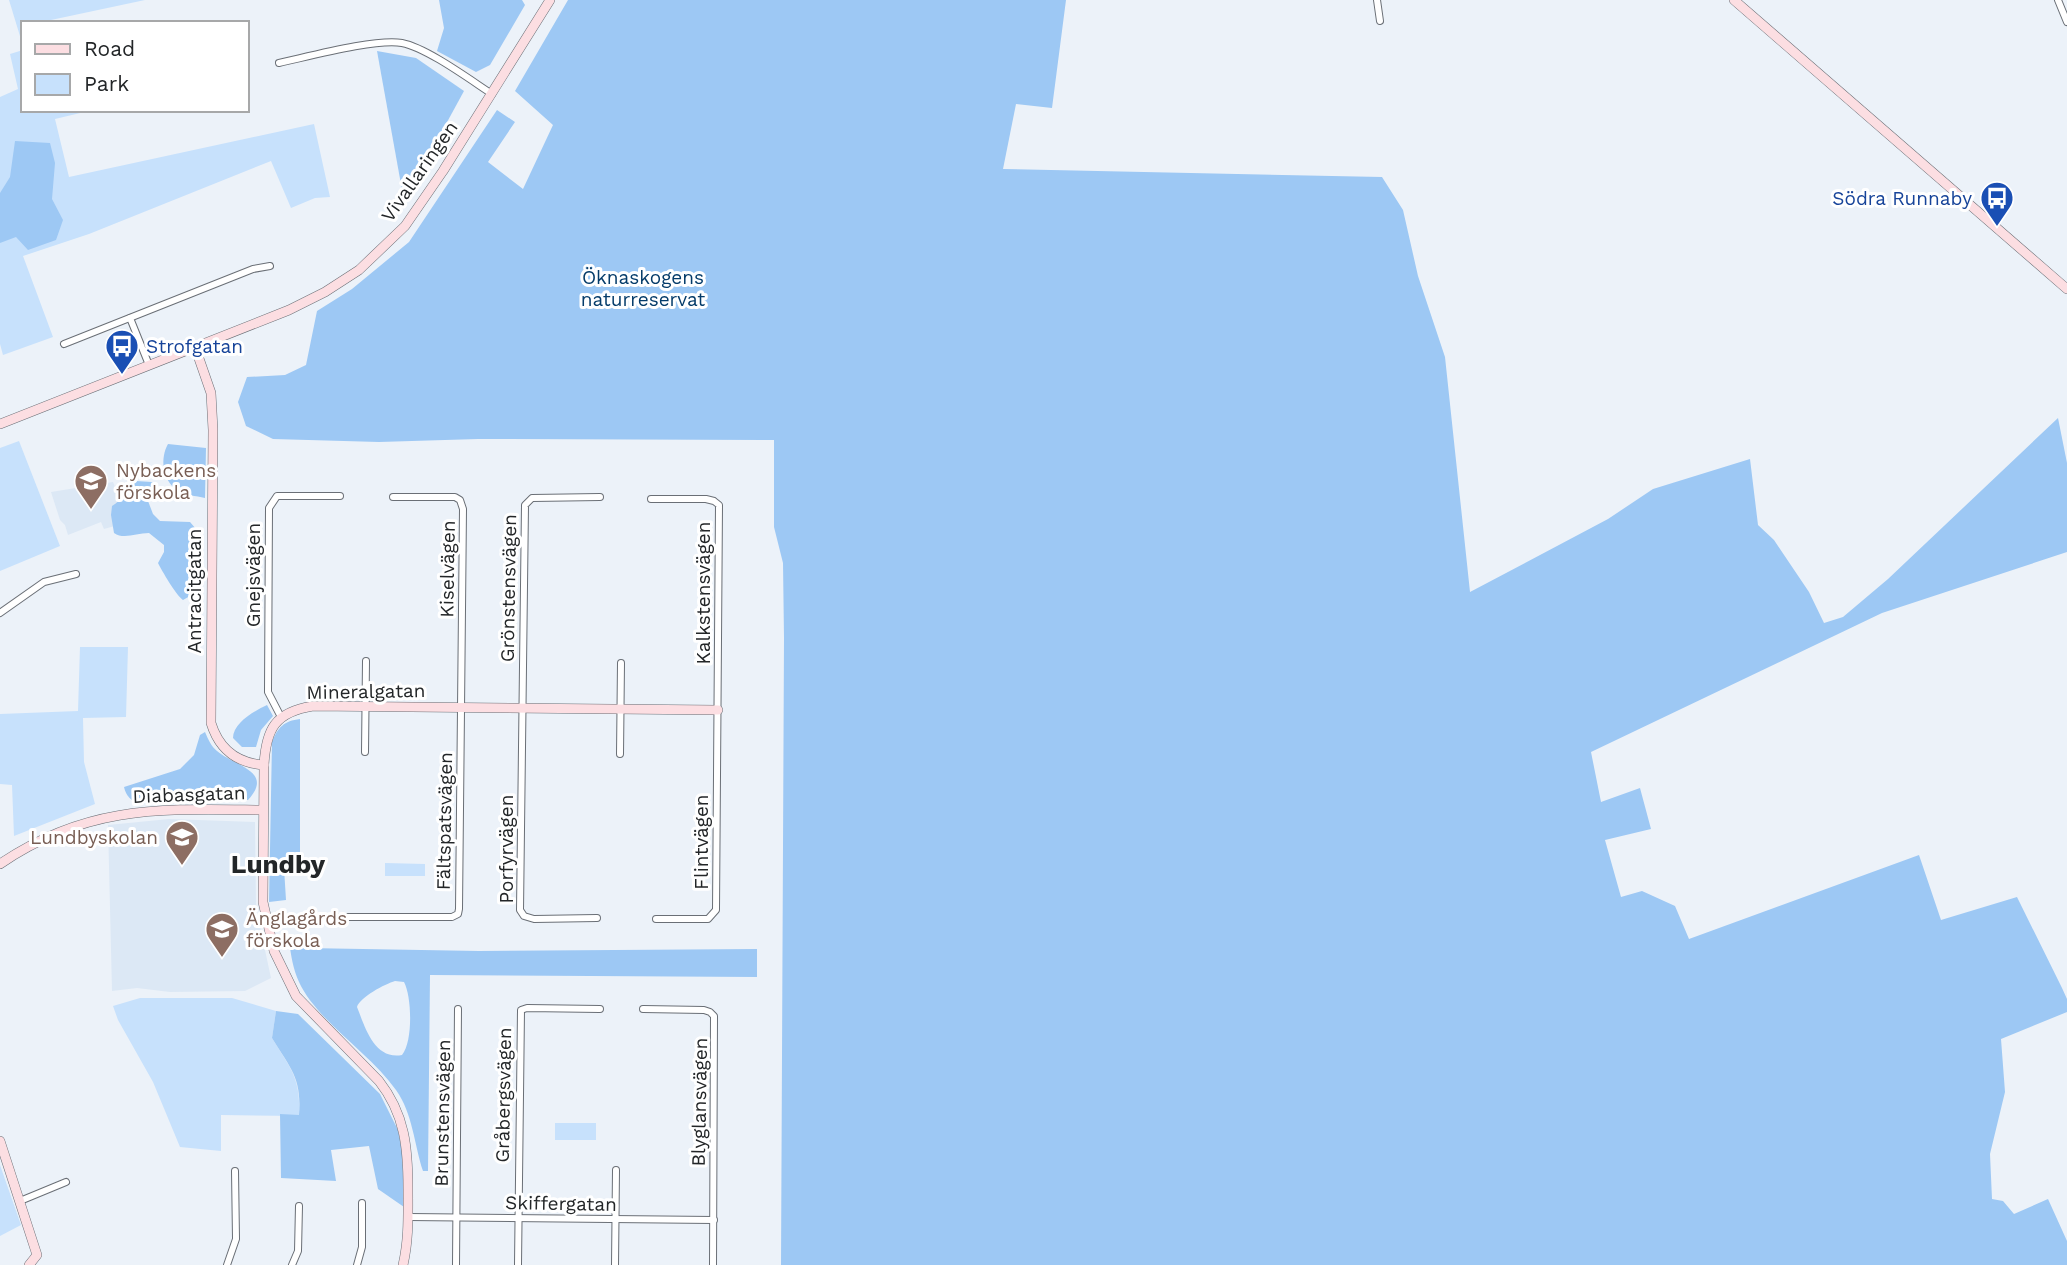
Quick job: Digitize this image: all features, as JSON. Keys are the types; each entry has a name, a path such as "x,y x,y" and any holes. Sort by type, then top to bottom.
{"street":[{"name":"Vivallaringen","path":"0,424 309,301 343,281 374,257 405,226 422,204 550,0"},
{"path":"1377,0 1380,21"},
{"path":"1734,0 2067,289"},
{"path":"2058,0 2067,22"},
{"path":"279,63 378,43 403,43 418,48 492,94"},
{"path":"64,344 250,270 270,266"},
{"path":"130,318 149,365"},
{"name":"Antracitgatan","path":"195,347 211,393 211,723 217,739 230,754 253,764 264,765"},
{"name":"Gnejsvägen","path":"281,717 268,692 269,508 277,496 341,496"},
{"name":"Kiselvägen","path":"393,497 454,496 462,505 461,708"},
{"name":"Grönstensvägen","path":"522,708 524,505 532,498 600,497"},
{"name":"Kalkstensvägen","path":"652,499 706,499 719,505 718,709"},
{"path":"0,612 44,582 76,574"},
{"path":"365,752 366,661"},
{"path":"620,754 621,663"},
{"name":"Mineralgatan","path":"281,717 299,708 313,706 718,709"},
{"name":"Fältspatsvägen","path":"313,917 435,918 458,914 461,708"},
{"name":"Porfyrvägen","path":"522,708 520,910 528,918 534,919 597,918"},
{"name":"Flintvägen","path":"656,919 708,919 716,911 718,709"},
{"path":"281,717 267,736 264,765 263,902 274,951 296,996 379,1081 395,1105 406,1137 409,1217 403,1265"},
{"name":"Diabasgatan","path":"0,864 53,835 112,815 162,809 263,810"},
{"name":"Brunstensvägen","path":"456,1265 458,1009"},
{"name":"Gråbergsvägen","path":"518,1218 521,1010 600,1009"},
{"name":"Blyglansvägen","path":"643,1009 704,1010 714,1016 713,1220"},
{"path":"0,1142 37,1255 29,1265"},
{"path":"615,1265 616,1170"},
{"path":"227,1265 236,1239 236,1171"},
{"path":"20,1201 66,1182"},
{"path":"357,1265 362,1247 362,1202"},
{"path":"292,1265 298,1251 299,1206"},
{"name":"Skiffergatan","path":"409,1217 713,1220"},
{"path":"517,1265 518,1218"},
{"path":"713,1220 713,1265"}],"shaded area":[{"name":"Nybackens förskola","path":"113,482 129,522 104,529 101,522 68,535 51,492"},
{"name":"Lundbyskolan","path":"169,819 255,822 256,908 271,978 245,991 170,992 137,988 112,991 108,825"}],"green space":[{"path":"9,0 145,0 51,21 21,21 21,39"},
{"path":"439,0 522,0 525,5 490,65 476,72 437,51 444,28"},
{"name":"Öknaskogens naturreservat","path":"568,0 1066,0 1052,108 1016,104 1003,169 1382,177 1403,210 1418,276 1445,357 1470,592 1608,519 1653,489 1750,459 1758,525 1774,540 1809,592 1824,623 1843,617 1888,579 2058,418 2067,463 2067,552 1882,613 1591,752 1601,802 1640,788 1651,829 1605,840 1621,897 1642,891 1675,906 1689,939 1919,855 1941,920 2017,897 2067,999 2067,1012 2001,1039 2005,1092 1990,1154 1992,1199 2003,1201 2014,1214 2048,1199 2067,1241 2067,1265 781,1265 784,638 783,563 774,527 774,440 478,439 379,442 273,439 246,426 238,402 247,377 285,375 306,365 317,311 352,289 409,242 497,110 515,122 488,162 523,189 553,125 515,91"},
{"path":"21,51 21,112 85,112 55,119 69,177 314,124 330,197 315,198 291,208 271,161 89,234 23,256 53,337 3,355 0,344 0,97 18,89 10,54"},
{"path":"377,51 416,58 464,91 404,201"},
{"path":"15,141 50,143 55,163 52,199 63,220 56,240 28,250 16,237 0,243 0,193 10,177"},
{"path":"19,441 60,546 0,571 0,448"},
{"path":"168,444 206,448 205,498 180,492 168,481 163,462"},
{"path":"136,481 158,485 148,501 153,514 160,521 190,522 196,529 196,557 188,562 196,589 183,600 158,563 164,552 164,545 149,533 126,536 114,533 112,506"},
{"path":"80,647 128,647 126,717 83,718 84,762 95,804 14,836 12,785 0,784 0,714 78,711"},
{"path":"267,705 273,716 261,730 256,747 242,747 233,738 236,727"},
{"path":"300,719 300,860 287,863 284,868 286,900 269,902 272,742 282,726"},
{"path":"205,732 217,751 255,776 255,790 248,800 140,804 129,798 124,787 180,769 194,755 200,735"},
{"path":"385,863 425,864 425,876 385,876"},
{"path":"289,941 305,948 479,951 757,949 757,977 430,975 428,1171 423,1171 402,1099 385,1076 331,1024 307,996 292,962","holes":["395,981 404,982 410,1008 410,1030 402,1055 392,1055 384,1052 372,1040 357,1007 363,999 379,988"]},
{"path":"140,998 232,998 276,1011 272,1038 296,1082 299,1116 221,1115 221,1151 180,1147 153,1082 113,1006"},
{"path":"276,1011 298,1014 380,1094 398,1130 402,1150 404,1207 378,1189 369,1146 331,1150 336,1181 281,1178 280,1114 299,1115 299,1091 289,1066 272,1038"},
{"path":"555,1123 596,1123 596,1140 555,1140"},
{"path":"0,1165 21,1225 0,1236"}],"place":[{"name":"Södra Runnaby","path":"1997,228"},
{"name":"Strofgatan","path":"122,376"},
{"name":"Nybackens förskola","path":"91,511"},
{"name":"Lundbyskolan","path":"182,867"},
{"name":"Änglagårds förskola","path":"222,959"}],"district":[{"name":"Lundby","path":"278,864"}]}
